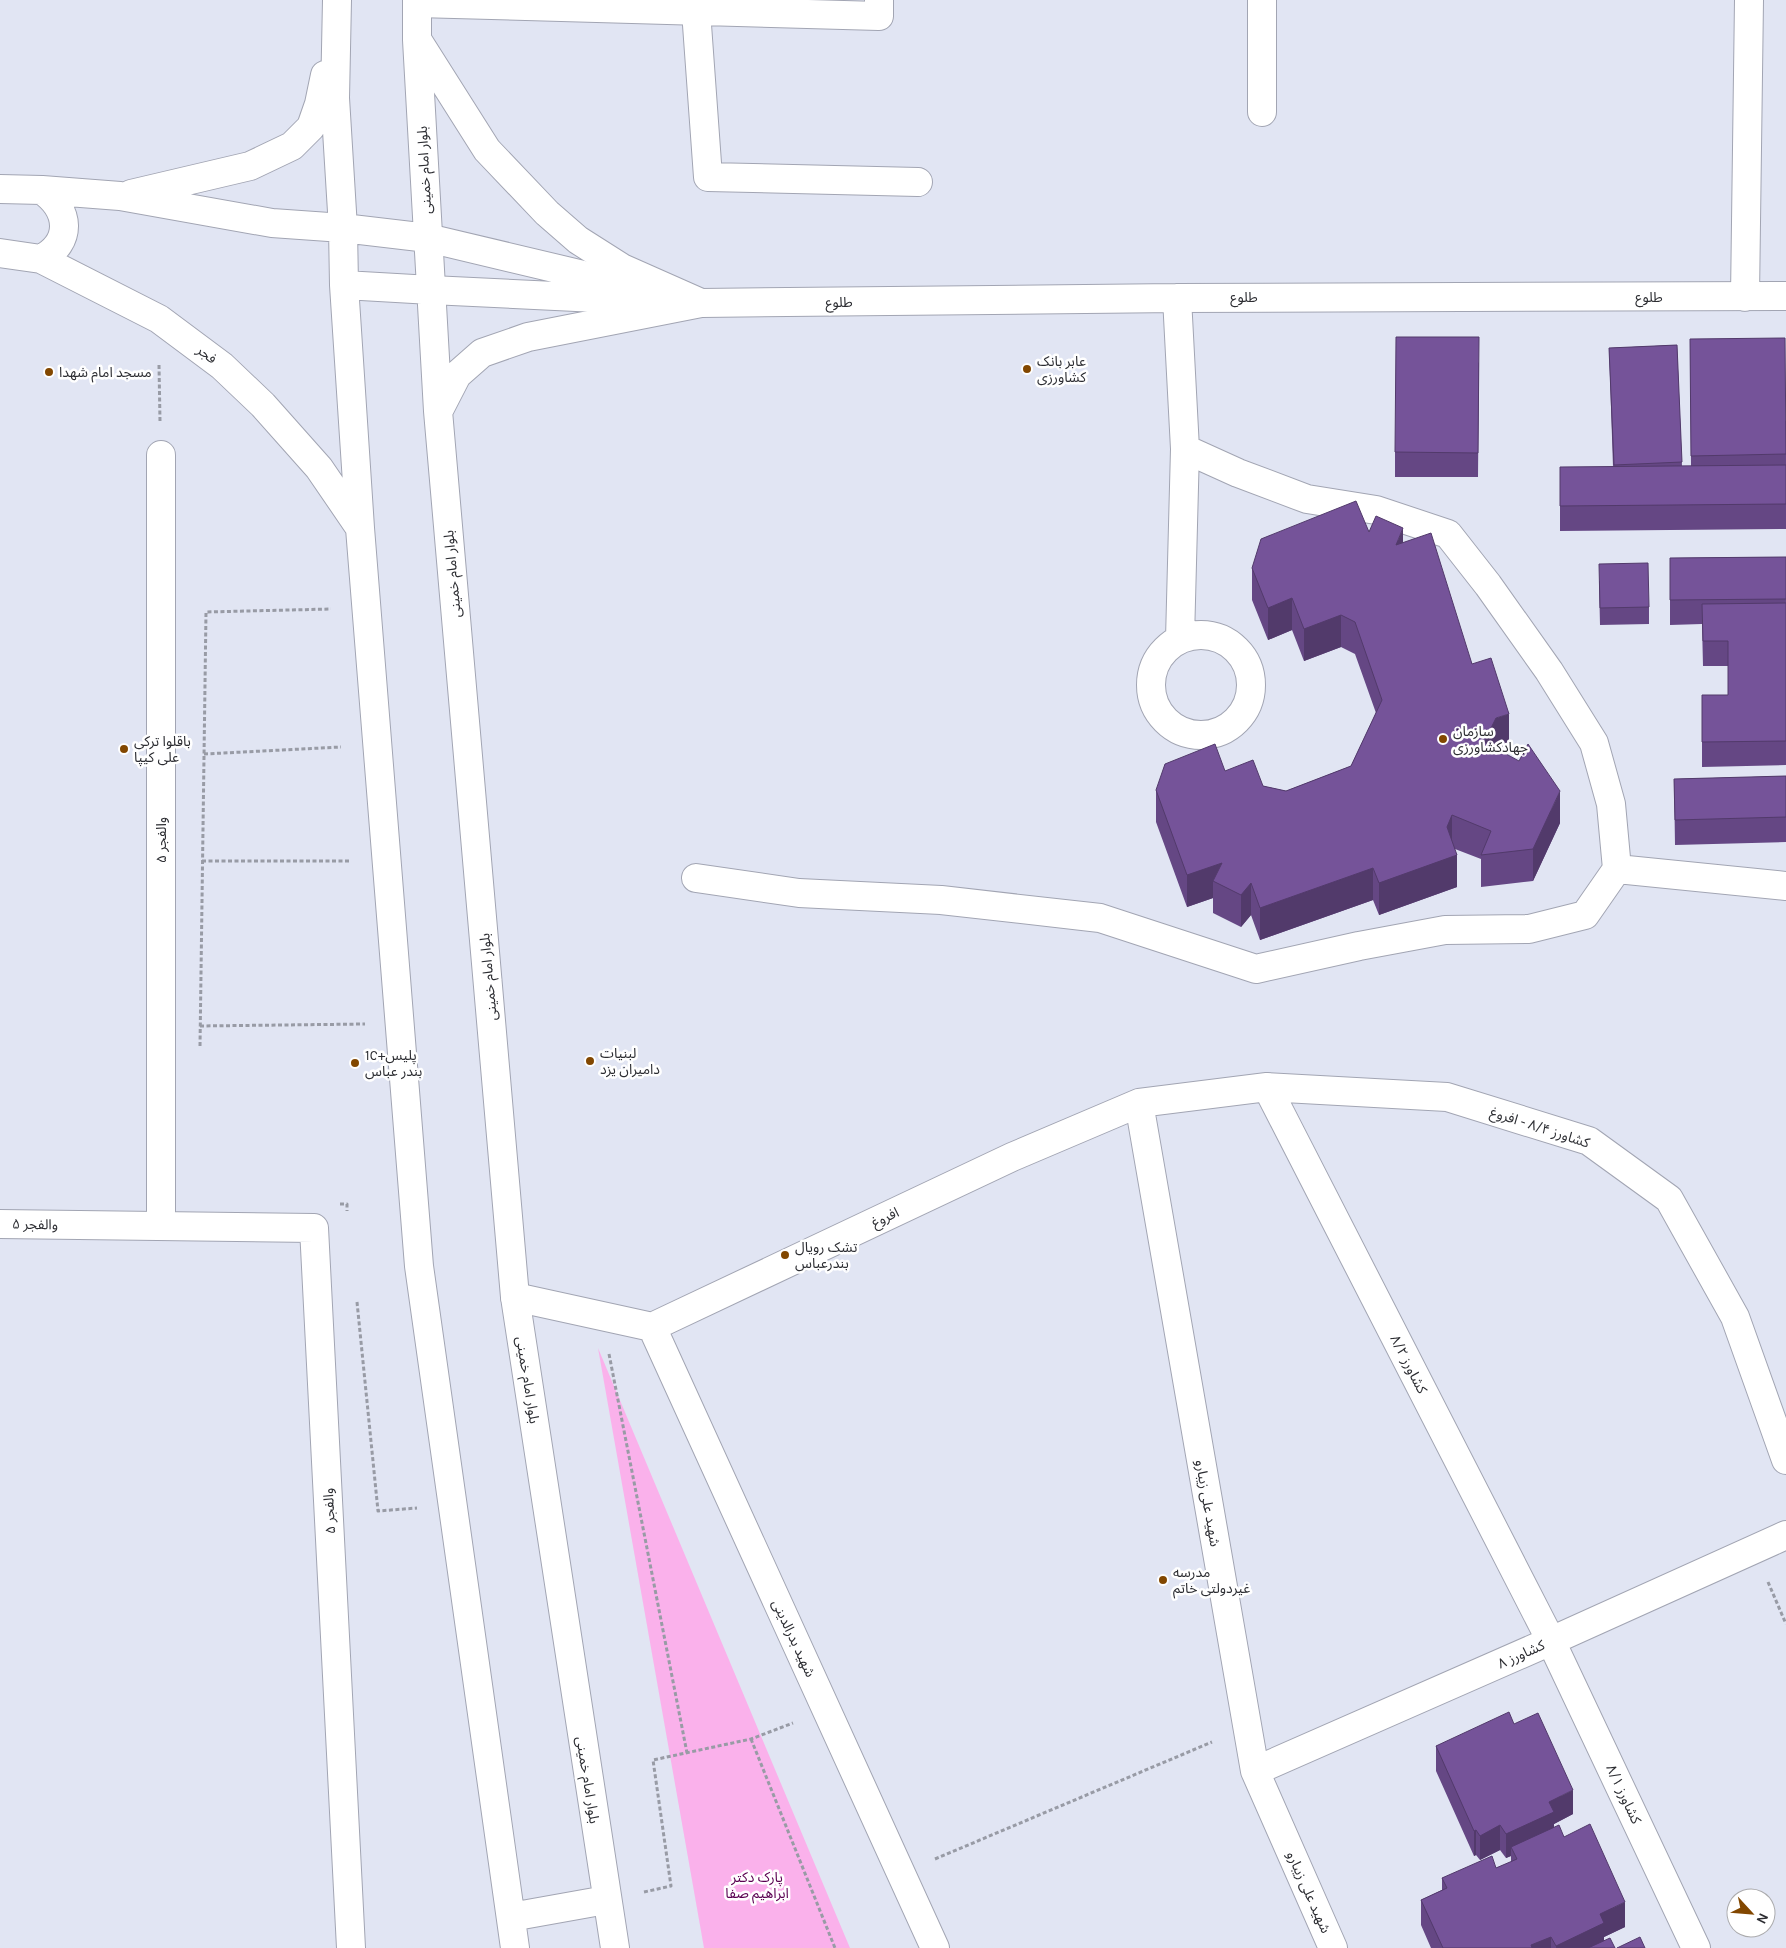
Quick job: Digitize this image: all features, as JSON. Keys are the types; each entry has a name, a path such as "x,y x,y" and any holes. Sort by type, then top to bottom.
{"street":[{"path":"417,2 697,6 879,16 879,0"},
{"path":"1262,0 1262,112"},
{"path":"1745,297 1749,0"},
{"path":"120,196 250,166 292,146 311,127 319,104 337,1"},
{"path":"337,1 335,98 343,228 344,285 360,528 419,1266 515,1948"},
{"name":"بلوار امام خمینی","path":"417,2 417,40 438,411 515,1297 606,1900 615,1948"},
{"path":"697,6 708,177 918,182"},
{"path":"417,40 487,150 547,213 578,240 622,268 702,303"},
{"path":"0,189 120,196 272,223 343,228"},
{"path":"41,259 52,253 60,243 64,231 64,219 60,207 52,197 42,190"},
{"name":"طلوع","path":"343,228 428,238 702,303"},
{"name":"فجر","path":"0,253 41,259 159,319 222,366 263,405 319,468 360,528"},
{"name":"طلوع","path":"344,285 702,303 1177,298 1786,296"},
{"path":"1177,298 1185,449 1180,639"},
{"path":"438,411 457,375 482,353 528,337 702,303"},
{"path":"696,878 799,893 940,900 1100,918 1256,969 1358,946 1446,930 1529,929 1585,915 1617,869 1611,804 1594,743 1549,671 1448,534 1376,510 1307,499 1238,473 1185,449"},
{"name":"والفجر ۵","path":"161,455 161,1226"},
{"path":"1617,869 1786,886"},
{"name":"کشاورز ۸/۴ - افروغ","path":"1139,1103 1266,1086 1447,1097 1590,1141 1669,1199 1735,1317 1786,1460"},
{"name":"کشاورز ۸/۲","path":"1266,1086 1552,1641"},
{"name":"افروغ","path":"652,1327 1012,1157 1139,1103"},
{"name":"شهید علی زیبارو","path":"1139,1103 1255,1771 1333,1948"},
{"name":"والفجر ۵","path":"0,1224 314,1228 351,1948"},
{"path":"515,1297 652,1327"},
{"name":"شهید بدرالدینی","path":"652,1327 935,1948"},
{"name":"کشاورز ۸","path":"1255,1771 1552,1641 1786,1535"},
{"name":"کشاورز ۸/۱","path":"1552,1641 1696,1948"},
{"path":"510,1916 606,1900"}],"path":[{"path":"159,319 161,455"},
{"path":"200,1055 206,612 367,608"},
{"path":"204,754 378,745"},
{"path":"202,861 387,861"},
{"path":"200,1026 400,1023"},
{"path":"337,1204 347,1204 348,1214"},
{"path":"356,1293 378,1511 452,1506"},
{"path":"602,1316 687,1753"},
{"path":"1754,1550 1786,1624"},
{"path":"606,1900 671,1886 653,1760 751,1739 827,1711"},
{"path":"901,1873 1248,1727"},
{"path":"751,1739 835,1948"}],"green space":[{"name":"پارک دکتر ابراهیم صفا","path":"598,1348 850,1948 704,1948"}],"building":[{"path":"1396,337 1479,337 1478,453 1395,452"},
{"path":"1785,338 1786,454 1691,456 1690,339"},
{"path":"1677,345 1682,462 1614,465 1609,348"},
{"path":"1786,465 1786,504 1560,506 1560,467"},
{"name":"سازمان جهادکشاورزی","path":"1356,501 1369,532 1376,516 1403,528 1396,545 1431,533 1472,664 1491,658 1509,714 1496,718 1484,742 1519,761 1528,744 1560,791 1533,849 1481,855 1491,831 1452,815 1447,827 1457,855 1379,883 1373,868 1260,908 1251,883 1241,895 1213,881 1222,863 1187,875 1156,790 1165,764 1215,744 1225,771 1253,760 1263,786 1286,791 1351,766 1382,700 1355,622 1341,615 1304,629 1292,598 1268,608 1252,568 1261,539"},
{"path":"1786,557 1786,599 1670,600 1670,558"},
{"path":"1648,563 1649,607 1600,608 1599,564"},
{"path":"1786,603 1786,741 1702,742 1702,695 1728,695 1728,641 1703,641 1702,604"},
{"path":"1786,776 1786,817 1675,820 1674,779"},
{"path":"1509,1712 1514,1724 1538,1713 1573,1790 1549,1802 1554,1812 1506,1834 1500,1825 1480,1836 1476,1830 1474,1831 1436,1746"},
{"path":"1590,1824 1625,1902 1600,1914 1604,1923 1556,1946 1551,1937 1531,1945 1532,1948 1443,1948 1421,1900 1447,1888 1442,1878 1492,1856 1496,1868 1517,1859 1511,1847 1559,1825 1564,1837"},
{"path":"1640,1937 1645,1948 1617,1948"},
{"path":"1610,1938 1615,1948 1588,1948"}],"place":[{"name":"عابر بانک کشاورزی","path":"1027,369"},
{"name":"مسجد امام شهدا","path":"49,372"},
{"name":"سازمان جهادکشاورزی","path":"1443,739"},
{"name":"باقلوا ترکی علی کیپا","path":"124,749"},
{"name":"لبنیات دامیران یزد","path":"590,1061"},
{"name":"پليس+10 بندر عباس","path":"355,1063"},
{"name":"تشک رویال بندرعباس","path":"785,1255"},
{"name":"مدرسه غیردولتی خاتم","path":"1163,1580"}]}
